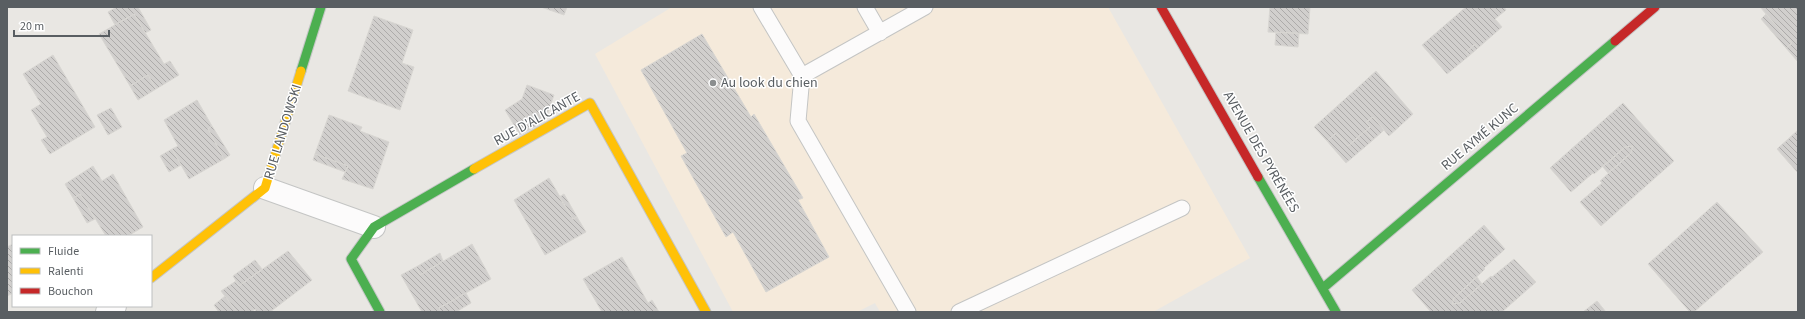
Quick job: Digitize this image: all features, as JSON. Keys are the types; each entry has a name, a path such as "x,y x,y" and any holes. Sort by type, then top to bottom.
{"street":[{"name":"RUE LANDOWSKI","path":"152,277 266,188 321,7"},
{"name":"AVENUE DES PYRÉNÉES","path":"1161,7 1336,312"},
{"name":"RUE AYMÉ KUNC","path":"1323,288 1655,7"},
{"name":"RUE D'ALICANTE","path":"374,227 590,103 706,312"},
{"path":"266,188 374,227 351,259 380,312"}],"lane":[{"path":"762,7 802,76 798,121 908,312"},
{"path":"865,7 880,33"},
{"path":"802,76 925,7"},
{"path":"959,312 1182,208"}],"shaded area":[{"path":"672,7 1108,7 1250,258 1153,312 880,312 875,303 857,312 733,312 595,54"}],"building":[{"path":"117,7 138,7 151,30 145,33 134,14 115,25 108,12"},
{"path":"541,7 567,7 564,15"},
{"path":"1270,7 1310,7 1308,34 1268,32"},
{"path":"1466,7 1504,7 1506,10 1495,19 1502,27 1478,48 1475,44 1466,52 1470,55 1447,74 1422,45"},
{"path":"1760,7 1798,7 1798,62 1786,48 1792,43"},
{"path":"134,14 164,64 170,61 179,75 156,89 148,75 130,86 99,34"},
{"path":"1766,14 1792,43 1786,48 1761,19"},
{"path":"374,16 413,30 402,63 414,67 400,110 348,91"},
{"path":"1276,32 1299,33 1298,47 1275,45"},
{"path":"702,34 751,117 754,114 803,198 798,200 829,257 766,292 733,232 726,237 681,156 687,153 641,70"},
{"path":"1475,44 1478,48 1470,55 1466,52"},
{"path":"53,55 95,127 50,154 41,140 47,137 31,110 41,104 23,74"},
{"path":"1376,71 1413,114 1389,136 1373,117 1366,122 1370,127 1348,146 1336,133 1327,141 1314,127"},
{"path":"148,75 156,89 138,100 130,86"},
{"path":"527,85 554,95 545,121 520,135 505,110 522,99"},
{"path":"197,100 212,126 208,129 224,159 189,179 172,149 178,146 164,120"},
{"path":"1623,103 1674,161 1601,226 1580,202 1602,183 1600,181 1631,153 1633,146 1625,147 1571,192 1550,168"},
{"path":"111,108 122,127 108,135 97,115"},
{"path":"329,115 362,127 360,131 389,142 373,189 342,179 348,166 315,154"},
{"path":"1373,117 1384,130 1373,140 1365,131 1370,127 1366,122"},
{"path":"212,126 230,155 224,159 208,129"},
{"path":"1798,130 1798,173 1777,149"},
{"path":"1365,131 1373,140 1346,163 1327,141 1336,133 1348,146"},
{"path":"1633,146 1631,153 1608,173 1603,167 1625,147"},
{"path":"172,149 181,165 169,172 160,156"},
{"path":"315,154 348,166 345,172 313,160"},
{"path":"93,166 102,181 113,174 143,227 130,235 105,235 80,194 73,198 65,184"},
{"path":"549,178 573,219 577,217 586,232 545,255 514,200"},
{"path":"80,194 95,219 87,223 73,198"},
{"path":"564,194 577,217 573,219 559,197"},
{"path":"1717,202 1763,252 1694,312 1690,312 1648,264"},
{"path":"1484,225 1505,249 1454,298 1452,304 1460,303 1491,276 1492,277 1514,259 1536,282 1502,312 1431,312 1412,290"},
{"path":"12,244 12,294 7,296 7,247"},
{"path":"472,244 491,279 439,308 441,312 422,312 401,275 416,267 420,275"},
{"path":"288,251 312,280 270,312 257,312 255,309 251,312 237,312 221,291 236,281 239,286"},
{"path":"440,253 443,261 420,275 416,267"},
{"path":"622,257 648,303 652,300 659,312 602,312 583,279"},
{"path":"255,260 262,269 239,286 233,276"},
{"path":"1477,277 1482,284 1460,303 1452,304 1454,298"},
{"path":"466,293 471,303 456,312 441,312 439,308"},
{"path":"225,296 237,312 219,312 216,308 214,305"},
{"path":"1597,301 1606,312 1583,312"}],"traffic: fast":[{"path":"301,71 321,7"},
{"path":"1323,288 1615,41"},
{"path":"380,312 351,259 374,227 474,169"},
{"path":"1258,177 1336,312"}],"traffic: slow":[{"path":"152,277 265,188 301,71"},
{"path":"474,169 590,103 706,312"}],"traffic: jam":[{"path":"1161,7 1258,177"},
{"path":"1615,41 1655,7"}],"place":[{"name":"Au look du chien","path":"713,83"}]}
